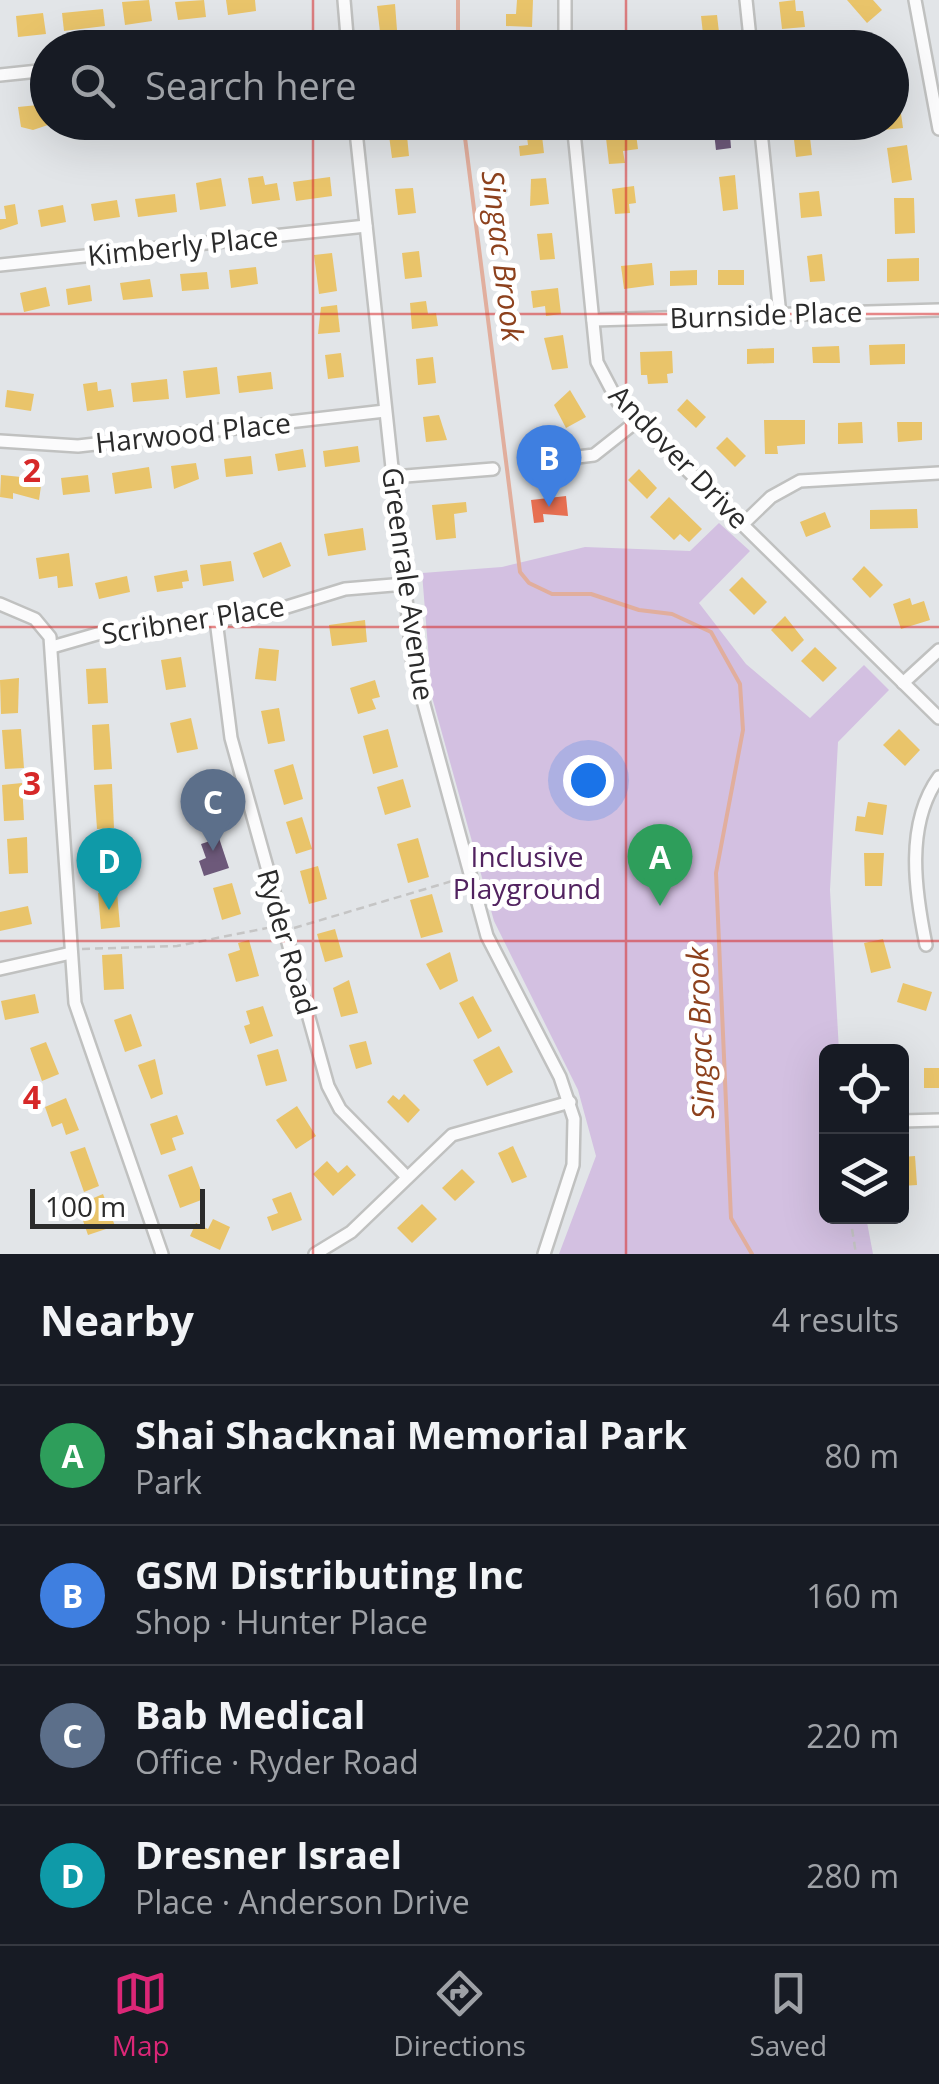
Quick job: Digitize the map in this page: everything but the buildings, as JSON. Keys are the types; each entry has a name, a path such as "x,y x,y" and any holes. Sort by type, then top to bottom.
{"street":[{"path":"344,0 346,30"},
{"path":"565,0 566,30"},
{"path":"746,0 749,30"},
{"path":"915,0 939,129"},
{"path":"0,75 30,72"},
{"name":"Greenrale Avenue","path":"357,140 413,664 488,936 570,1102 575,1132 573,1165 544,1254"},
{"name":"Andover Drive","path":"575,140 600,374 618,402 939,718"},
{"path":"762,140 780,315"},
{"name":"Kimberly Place","path":"0,265 366,226"},
{"name":"Burnside Place","path":"593,320 939,310"},
{"name":"Harwood Place","path":"0,441 78,446 385,411"},
{"path":"528,464 594,455 637,420"},
{"path":"393,477 492,469"},
{"path":"744,524 771,497 800,481 826,476 939,473"},
{"name":"Scribner Place","path":"52,647 97,634 284,610 345,589 405,584"},
{"path":"0,604 36,618 52,647 78,1016 162,1254"},
{"name":"Ryder Road","path":"216,620 231,738 333,1098 406,1176"},
{"path":"904,682 939,650"},
{"path":"926,945 919,912 916,846 922,810 939,777"},
{"path":"0,969 71,951"},
{"path":"316,1254 351,1232 437,1146 468,1128 570,1102"},
{"path":"909,1120 939,1120"}],"path":[{"path":"71,951 177,946 284,928 470,876"},
{"path":"851,1224 856,1254"}],"green space":[{"name":"Inclusive Playground","path":"719,523 750,551 699,603 746,664 810,718 864,665 889,690 838,742 830,890 839,1044 819,1044 819,1224 867,1224 873,1254 559,1254 596,1156 578,1090 494,921 432,697 422,573 502,567 585,547 690,551"}],"waterway":[{"name":"Singac Brook","path":"458,0 458,30"},
{"name":"Singac Brook","path":"465,140 520,572 529,583 552,594 591,594 639,610 672,614 711,632 740,684 743,730 716,873 731,1218 752,1254"}],"place":[{"name":"GSM Distributing Inc","path":"549,507"},
{"name":"Bab Medical","path":"213,851"},
{"name":"Shai Shacknai Memorial Park","path":"660,906"},
{"name":"Dresner Israel","path":"109,910"}]}
